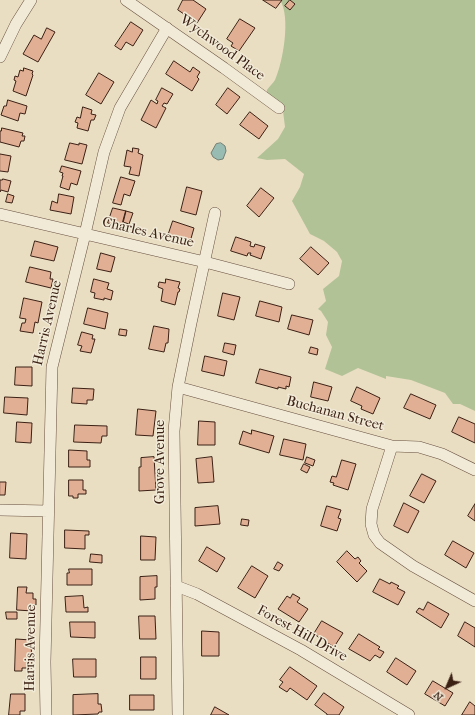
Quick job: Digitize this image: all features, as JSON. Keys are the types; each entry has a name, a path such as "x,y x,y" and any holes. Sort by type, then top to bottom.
{"street":[{"path":"0,57 16,24 31,0"},
{"name":"Wychwood Place","path":"126,0 279,108"},
{"name":"Harris Avenue","path":"46,715 45,662 52,368 104,152 120,108 167,28"},
{"name":"Grove Avenue","path":"178,715 174,431 178,387 215,213"},
{"name":"Charles Avenue","path":"0,214 205,262 289,284"},
{"name":"Buchanan Street","path":"178,387 392,446 372,509 371,524 374,535 380,544 413,566 475,601"},
{"path":"392,446 419,447 442,454 475,470"},
{"path":"0,510 48,511"},
{"name":"Forest Hill Drive","path":"176,586 197,594 301,650 409,715"}],"green space":[{"path":"280,0 475,0 475,411 460,404 453,404 445,393 411,380 386,376 386,379 358,368 342,376 325,369 332,347 326,335 328,322 318,309 326,301 323,289 339,276 342,261 337,252 324,241 310,234 292,201 300,187 304,174 285,159 267,160 257,158 278,139 285,127 282,103 267,93 267,90 275,80 278,72 285,40 285,17"}],"water":[{"path":"221,143 225,146 226,151 223,159 218,160 213,157 211,153 216,144"}],"building":[{"path":"183,0 193,0 206,9 197,23 178,10"},
{"path":"263,0 282,0 276,8"},
{"path":"290,0 295,4 290,10 285,6"},
{"path":"240,19 255,28 239,51 231,46 233,43 227,39"},
{"path":"131,22 143,30 133,46 126,42 121,50 115,46"},
{"path":"47,28 55,32 38,62 23,54 34,35 41,39"},
{"path":"174,61 190,72 193,67 200,72 197,77 199,79 192,91 166,74"},
{"path":"24,68 33,71 26,96 13,91 16,81 14,80 15,76 18,77 20,70 23,71"},
{"path":"99,73 114,82 101,104 86,95"},
{"path":"162,88 173,94 167,104 164,103 162,106 166,108 156,128 141,120 151,100 157,104 158,101 156,100"},
{"path":"228,88 240,97 227,114 216,105"},
{"path":"8,100 27,106 25,114 20,113 18,121 1,115"},
{"path":"83,107 92,110 91,114 96,115 94,120 91,120 88,131 77,128 78,123 75,122 77,117 80,118"},
{"path":"250,112 268,126 259,139 240,125"},
{"path":"2,128 23,133 22,136 25,136 24,141 21,141 19,147 0,142 0,131"},
{"path":"70,143 87,145 82,164 65,160"},
{"path":"133,148 139,149 138,153 143,155 139,176 129,174 131,167 124,166 127,150 132,152"},
{"path":"0,154 11,156 8,172 0,171"},
{"path":"62,166 81,171 77,185 71,183 69,190 60,187 63,176 63,173 60,172"},
{"path":"121,177 135,181 130,196 124,194 121,205 113,203"},
{"path":"3,179 11,181 8,192 1,190 0,192 0,180"},
{"path":"187,187 202,191 196,215 181,211"},
{"path":"261,188 274,198 259,217 247,206"},
{"path":"8,194 14,196 12,203 6,202"},
{"path":"59,194 74,197 71,214 50,210 52,201 57,203"},
{"path":"113,208 126,211 122,227 108,223"},
{"path":"126,211 133,213 129,224 123,222"},
{"path":"173,221 194,228 190,242 168,236"},
{"path":"236,237 251,242 250,246 254,247 255,244 265,247 261,259 250,255 251,253 248,253 247,256 231,251"},
{"path":"35,241 58,247 54,261 31,256"},
{"path":"311,247 329,263 318,275 300,259"},
{"path":"101,253 115,257 111,272 97,269"},
{"path":"30,267 51,272 50,279 53,279 51,288 26,282"},
{"path":"94,279 109,283 107,289 113,291 111,300 94,298 95,293 91,292"},
{"path":"166,279 180,282 178,288 180,289 175,305 161,301 163,289 158,287 159,282 165,283"},
{"path":"223,293 240,297 234,320 218,316"},
{"path":"24,298 42,302 38,323 35,322 33,333 20,331 22,323 25,323 26,319 20,318"},
{"path":"260,301 282,307 279,322 256,316"},
{"path":"88,308 108,313 105,329 84,324"},
{"path":"292,315 313,320 309,335 288,329"},
{"path":"154,326 169,329 168,343 166,343 164,352 149,349"},
{"path":"120,329 127,330 126,336 119,335"},
{"path":"82,332 93,335 92,339 95,339 91,353 80,351 82,346 78,345"},
{"path":"225,343 236,345 234,355 223,352"},
{"path":"311,347 318,349 317,355 309,353"},
{"path":"205,356 227,361 224,376 202,371"},
{"path":"16,367 32,367 32,386 15,385"},
{"path":"260,369 291,377 289,387 286,386 286,389 278,387 278,389 256,383"},
{"path":"314,382 332,387 328,401 311,397"},
{"path":"357,387 380,398 373,414 361,409 362,406 351,401"},
{"path":"73,388 94,389 93,400 87,400 87,404 72,403"},
{"path":"411,394 436,405 430,419 404,408"},
{"path":"5,397 28,398 27,415 4,413"},
{"path":"138,409 156,411 153,436 136,435"},
{"path":"459,417 475,424 475,443 452,432"},
{"path":"199,421 215,422 215,445 198,445"},
{"path":"17,422 32,423 31,443 16,442"},
{"path":"75,425 107,426 107,436 102,436 101,443 74,442"},
{"path":"252,430 274,436 269,453 239,444 243,431 251,434"},
{"path":"284,439 306,444 303,460 280,455"},
{"path":"69,450 87,451 87,460 90,460 90,467 69,467"},
{"path":"154,457 156,490 139,491 139,467 141,467 141,458"},
{"path":"212,457 214,482 198,483 196,459"},
{"path":"307,457 315,460 313,466 305,463"},
{"path":"342,460 356,464 348,490 333,485 334,483 330,482 332,476 336,477"},
{"path":"304,464 310,467 307,473 301,470"},
{"path":"422,474 436,481 424,503 410,496"},
{"path":"69,480 83,480 83,490 86,490 86,494 78,494 78,498 69,496"},
{"path":"0,482 6,482 5,495 0,495"},
{"path":"404,503 419,511 408,533 394,526"},
{"path":"475,504 475,521 468,516"},
{"path":"218,506 220,524 195,526 195,508"},
{"path":"327,506 341,510 338,518 341,519 337,531 321,526"},
{"path":"242,519 249,520 248,526 241,525"},
{"path":"65,530 89,531 89,535 85,535 85,549 65,548"},
{"path":"11,533 27,534 26,559 10,558"},
{"path":"141,536 156,537 155,560 141,560"},
{"path":"453,541 474,553 466,568 445,555"},
{"path":"207,547 225,558 217,572 199,561"},
{"path":"347,551 355,559 358,557 361,561 359,563 367,571 357,582 337,562"},
{"path":"91,554 102,555 102,563 90,562"},
{"path":"278,562 283,565 279,571 274,569"},
{"path":"252,566 268,576 255,598 238,588"},
{"path":"69,569 92,569 92,585 67,585 67,573 69,573"},
{"path":"157,576 155,599 140,600 140,577"},
{"path":"380,579 390,584 391,582 399,586 397,588 405,592 398,605 373,592"},
{"path":"18,587 27,587 26,593 33,593 33,599 36,599 36,605 33,605 33,611 17,610"},
{"path":"293,594 300,598 297,602 308,609 299,622 278,609 287,596 290,598"},
{"path":"83,596 84,608 88,607 88,612 66,612 65,597"},
{"path":"428,602 449,614 441,628 416,612 419,608 423,610"},
{"path":"6,612 17,612 17,619 7,619"},
{"path":"139,616 155,616 156,639 140,639"},
{"path":"322,621 343,633 334,647 314,634"},
{"path":"70,622 95,622 95,638 71,637"},
{"path":"465,622 475,628 475,647 458,636"},
{"path":"202,631 219,632 219,656 202,656"},
{"path":"359,634 380,647 378,649 384,652 380,658 375,655 370,661 349,649"},
{"path":"16,639 31,640 32,668 22,668 22,671 15,671"},
{"path":"141,657 156,657 156,679 141,679"},
{"path":"396,658 416,671 407,685 387,672"},
{"path":"73,659 96,659 96,677 74,677"},
{"path":"290,667 317,686 307,700 290,688 287,692 279,687 283,682 280,680"},
{"path":"433,681 453,693 445,706 425,694"},
{"path":"324,693 344,707 339,715 327,715 315,705"},
{"path":"11,694 25,694 25,711 20,711 20,715 9,715"},
{"path":"98,694 98,704 101,704 102,712 99,712 98,714 73,715 73,695"},
{"path":"130,695 154,695 154,710 130,710"},
{"path":"470,702 475,706 475,715 462,715"},
{"path":"215,707 229,715 211,715"}]}
